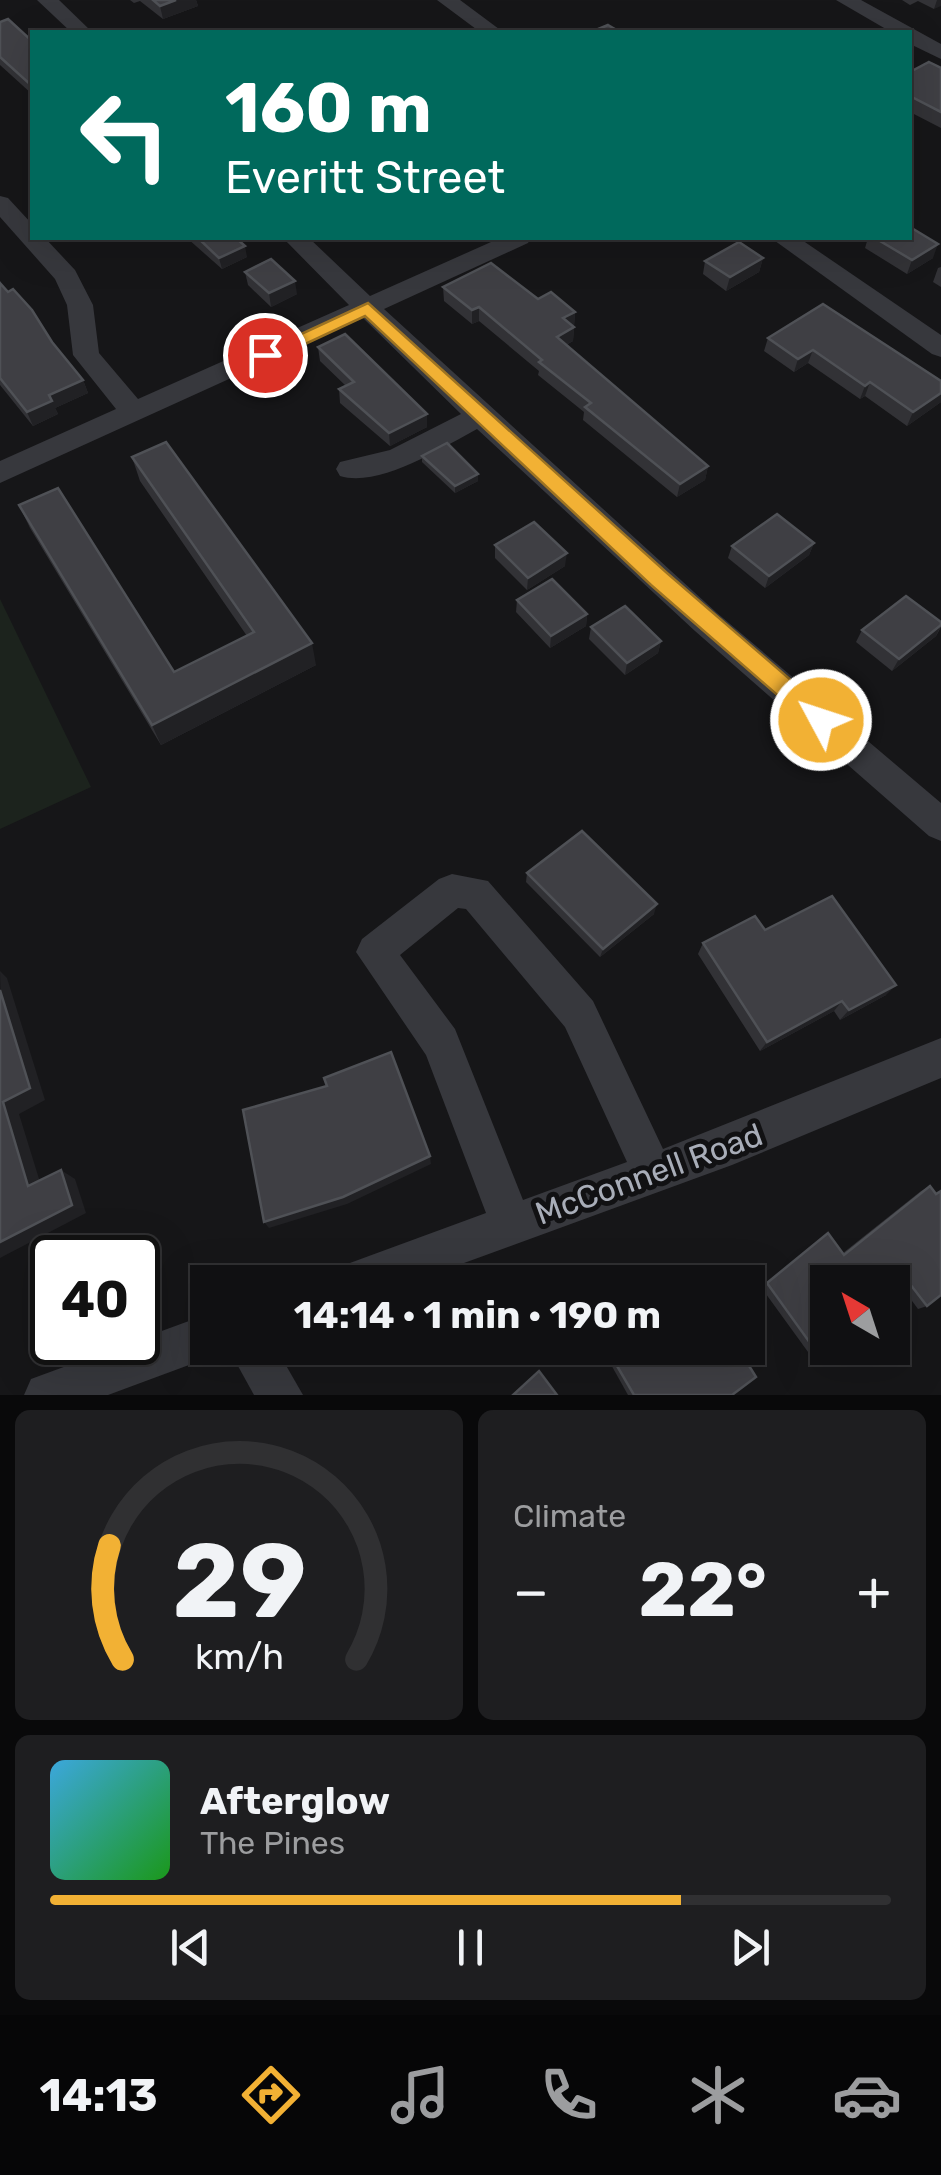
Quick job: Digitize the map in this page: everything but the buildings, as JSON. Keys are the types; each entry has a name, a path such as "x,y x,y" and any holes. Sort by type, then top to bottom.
{"street":[{"path":"47,0 80,30"},
{"path":"450,2 476,0"},
{"path":"846,0 898,30"},
{"path":"450,2 489,30"},
{"path":"0,204 30,237"},
{"path":"33,240 66,276 80,305 86,356 135,414"},
{"path":"297,240 480,416 706,622 941,825"},
{"path":"2,469 135,414 515,240"},
{"path":"786,240 941,348"},
{"path":"350,469 397,459 480,416"},
{"path":"512,1225 441,1043 375,952 452,891 476,893 580,1014 653,1173"},
{"name":"McConnell Road","path":"401,1265 806,1115 941,1058"},
{"path":"47,1395 190,1343"},
{"path":"261,1365 280,1395"}],"shaded area":[{"path":"0,599 91,787 0,829"}],"route":[{"path":"265,355 368,308 706,622 821,720"}]}
